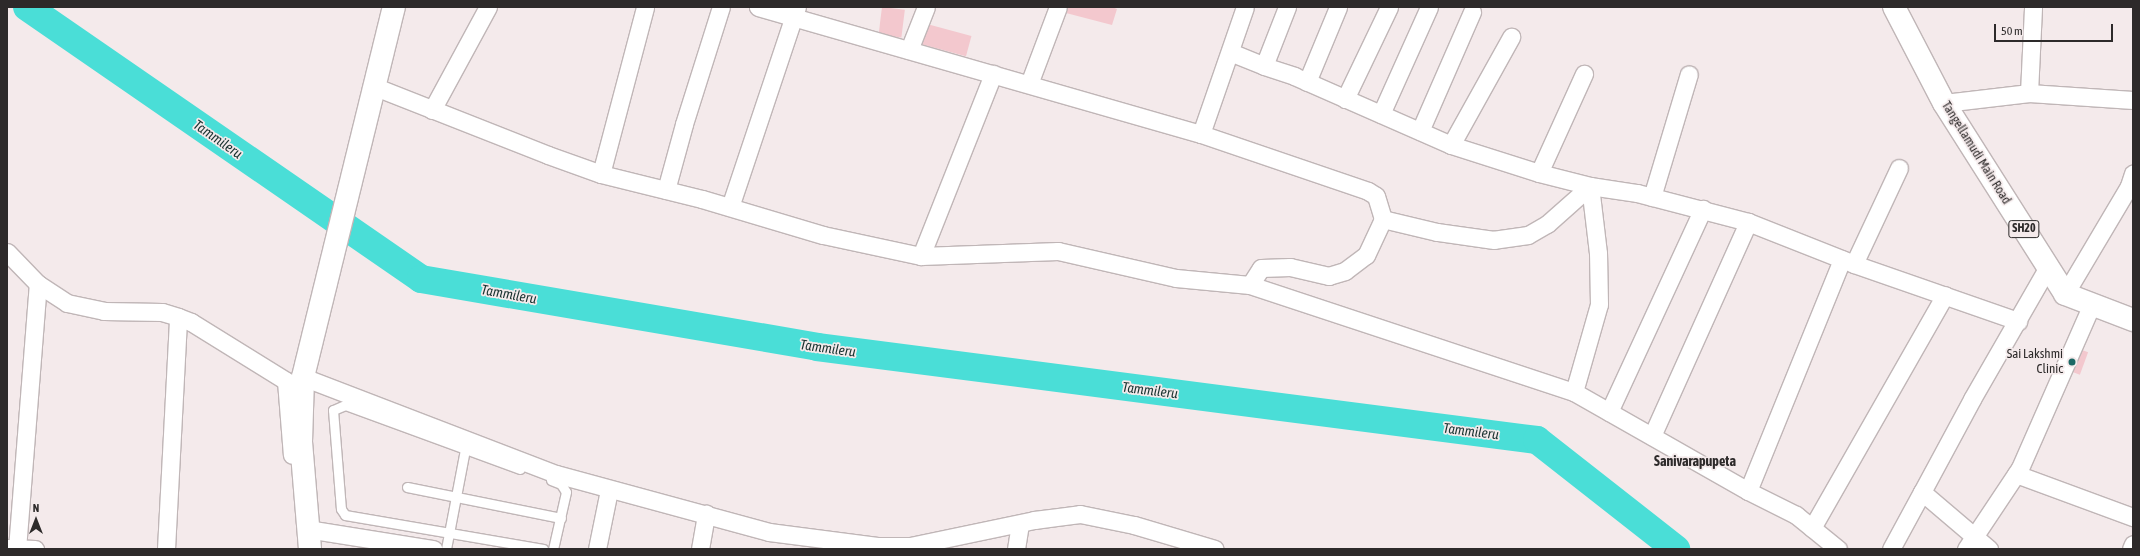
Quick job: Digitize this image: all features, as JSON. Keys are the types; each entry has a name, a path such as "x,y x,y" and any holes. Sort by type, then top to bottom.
{"main road":[{"path":"306,542 301,442 303,377 373,86 394,7"},
{"name":"Tangellamudi Main Road","path":"1894,7 1944,102 2065,294"},
{"path":"2065,294 2133,320"}],"street":[{"path":"432,110 488,7"},
{"path":"601,174 645,7"},
{"path":"666,190 684,124 721,7"},
{"path":"758,7 795,12 909,50 1201,134 1368,191 1376,196 1383,219 1366,255 1345,270 1329,276 1290,267 1261,268 1250,285"},
{"path":"909,50 926,7"},
{"path":"1029,84 1058,7"},
{"path":"1201,134 1245,7"},
{"path":"1264,66 1287,7"},
{"path":"1307,82 1338,7"},
{"path":"1345,99 1389,7"},
{"path":"1381,114 1429,7"},
{"path":"2029,93 2033,7"},
{"path":"730,207 795,12"},
{"path":"1420,131 1472,12"},
{"path":"1451,144 1511,37"},
{"path":"1230,52 1307,82 1451,144 1539,173 1590,186 1652,197 1703,209 1748,222 1848,261 2018,321"},
{"path":"921,256 993,74"},
{"path":"1539,173 1584,74"},
{"path":"1652,197 1689,74"},
{"path":"373,86 601,174 730,207 823,234 921,256 1058,251 1176,278 1250,285 1574,392 1748,491 1796,515 1838,549"},
{"path":"1944,102 2029,93 2133,100"},
{"path":"1748,491 1848,261 1899,168"},
{"path":"2065,294 2129,186 2133,174"},
{"path":"1383,219 1437,232 1494,240 1528,235 1547,224 1590,186"},
{"path":"1574,392 1599,304 1598,253 1590,186"},
{"path":"1609,412 1703,209"},
{"path":"1652,436 1748,222"},
{"path":"7,252 38,284 67,303 104,311 162,312 178,317 191,322 286,381 306,542 432,549"},
{"path":"1891,549 2048,267"},
{"path":"35,549 14,548 38,284"},
{"path":"1812,528 1945,295"},
{"path":"1970,542 2016,474 2092,304"},
{"path":"166,549 178,317"},
{"path":"303,377 466,445 609,490 706,514 809,543 910,548 1020,524 1080,514 1134,525 1215,549"},
{"path":"2016,474 2133,517"},
{"path":"597,549 609,490"},
{"path":"1922,492 1970,542 1989,549"},
{"path":"700,549 706,514"},
{"path":"1016,549 1020,524"},
{"path":"2131,549 2133,544"}],"lane":[{"path":"543,549 450,531 351,517 342,512 333,410 345,405 466,445 561,484 566,492 553,549"},
{"path":"446,549 466,445"},
{"path":"407,486 561,518"}],"building":[{"path":"882,7 905,10 901,38 879,35"},
{"path":"1068,7 1112,7 1117,9 1112,25 1066,13"},
{"path":"927,24 971,36 966,56 922,44"},
{"path":"2074,347 2088,352 2080,375 2066,370"}],"waterway":[{"name":"Tammileru","path":"27,7 421,279 817,347 1537,440 1676,549"}],"place":[{"name":"Sai Lakshmi Clinic","path":"2072,362"}],"district":[{"name":"Sanivarapupeta","path":"1695,461"}]}
